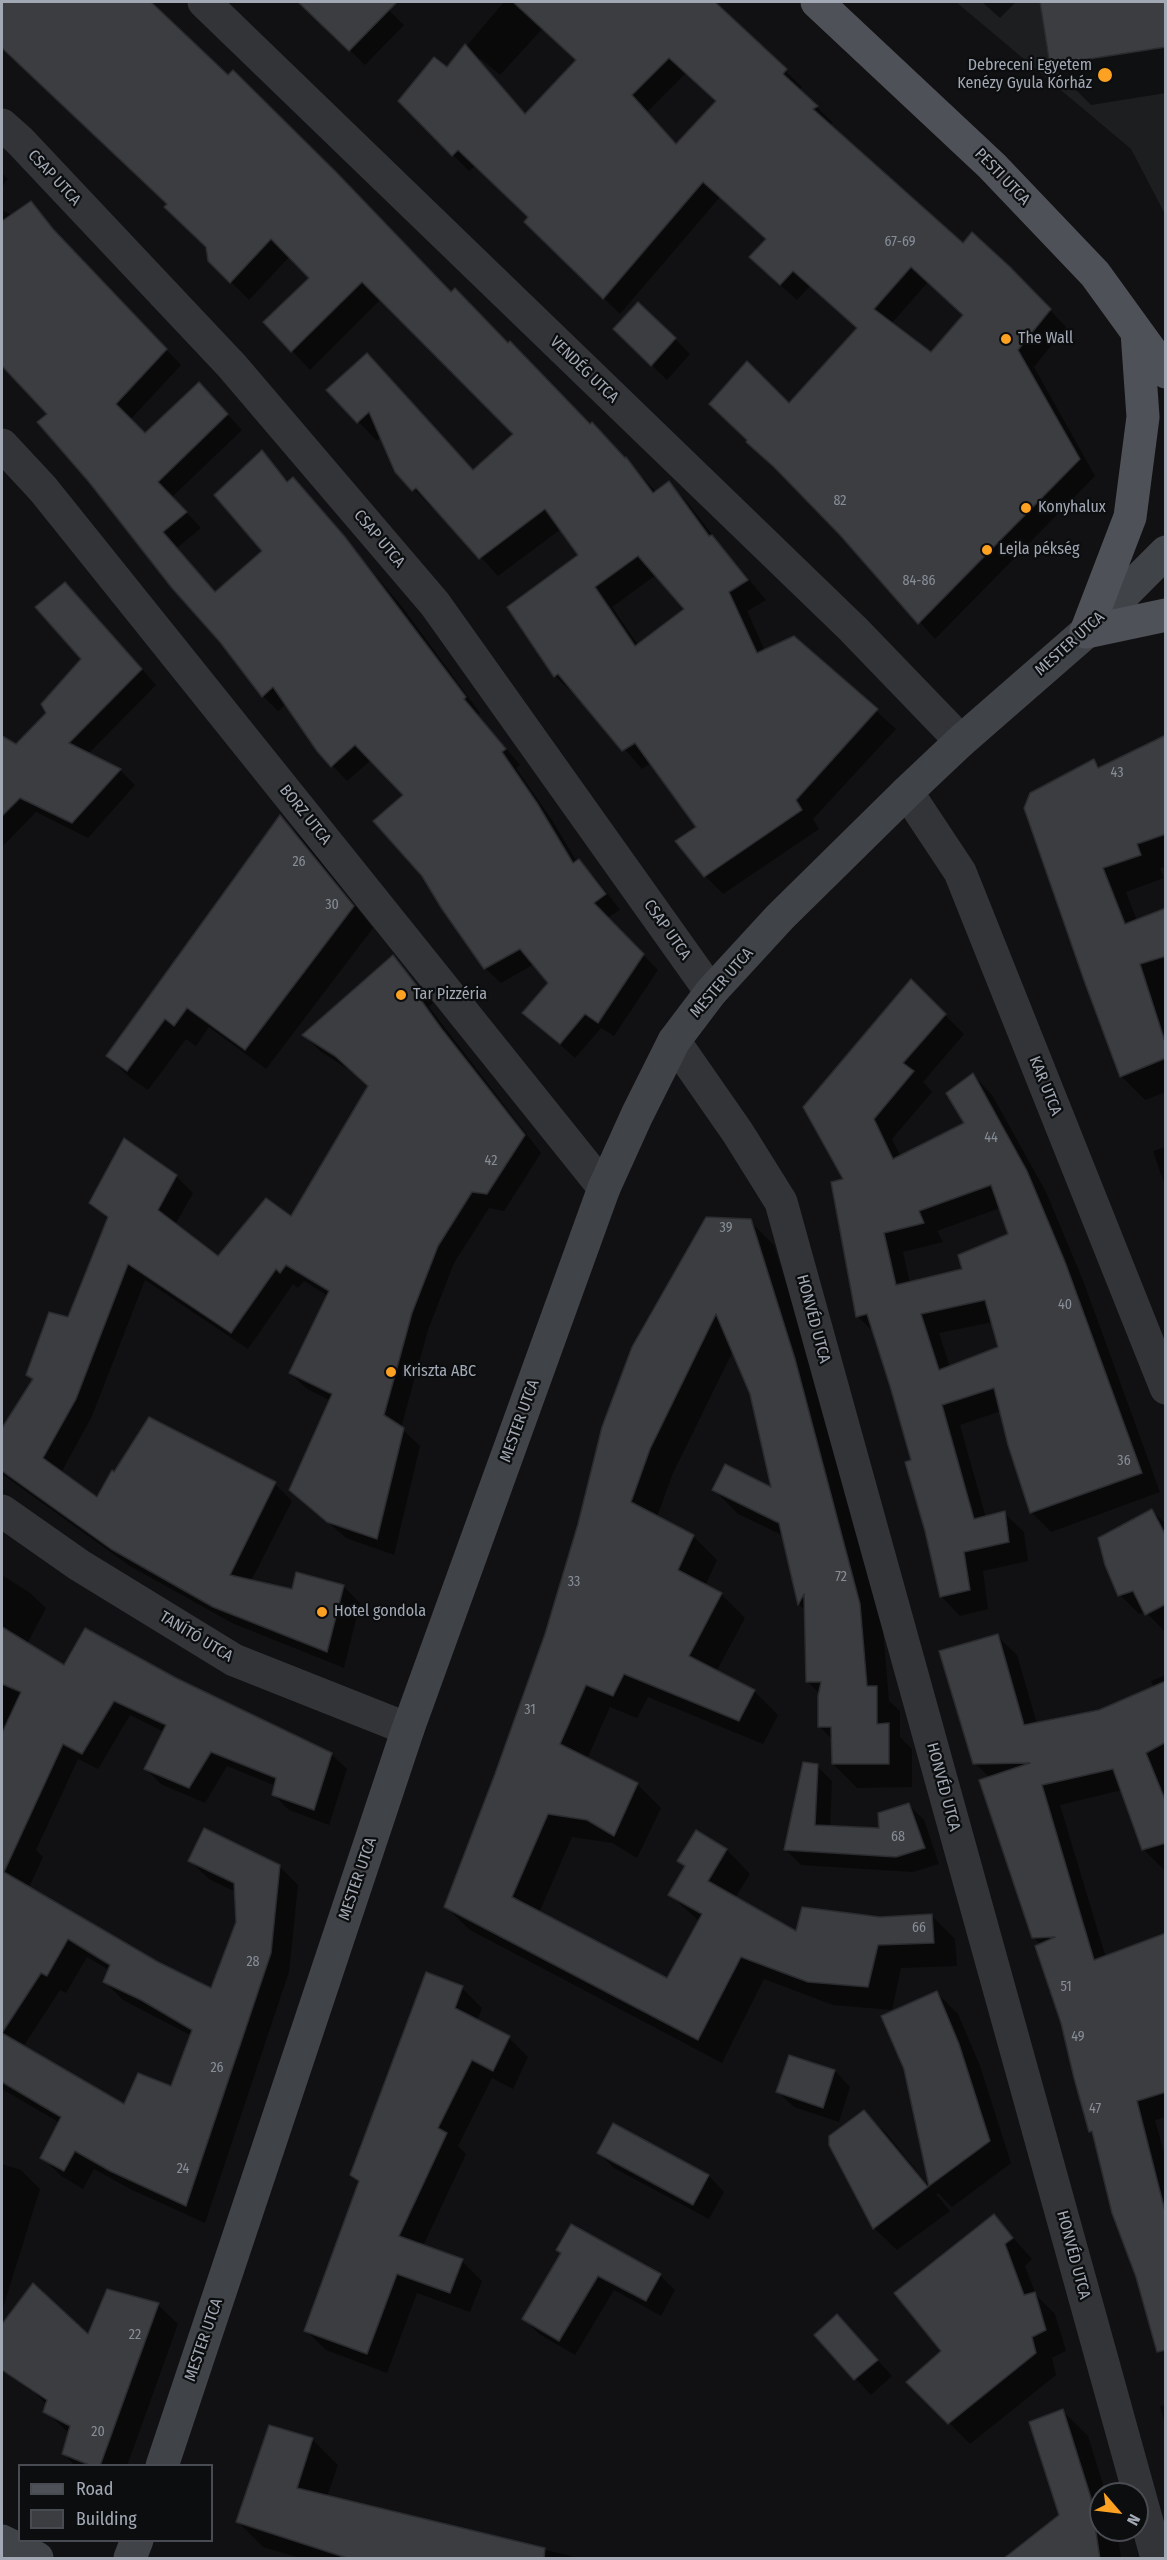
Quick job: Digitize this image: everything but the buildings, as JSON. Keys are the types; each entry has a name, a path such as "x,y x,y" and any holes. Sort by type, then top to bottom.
{"main road":[{"name":"PESTI UTCA","path":"817,2 992,166 1095,274 1151,338 1166,372"},
{"path":"1086,632 1130,517 1151,338"},
{"path":"1086,632 1166,615"}],"street":[{"name":"VENDÉG UTCA","path":"204,2 853,629 961,741"},
{"name":"CSAP UTCA","path":"2,125 20,141 232,366 435,604 711,992"},
{"name":"BORZ UTCA","path":"2,445 43,489 604,1188"},
{"name":"MESTER UTCA","path":"163,2464 408,1729 604,1188 637,1114 674,1041 711,992 780,917 907,792 961,741 1086,632 1166,552"},
{"name":"KAR UTCA","path":"907,792 960,872 1166,1389"},
{"name":"HONVÉD UTCA","path":"674,1041 738,1133 781,1202 1157,2559"},
{"name":"TANÍTÓ UTCA","path":"2,1511 79,1566 234,1660 408,1729"},
{"path":"2,2541 37,2559"},
{"path":"130,2559 136,2542"}],"shaded area":[{"name":"Debreceni Egyetem Kenézy Gyula Kórház","path":"956,2 1165,2 1165,214 1131,149"}],"place":[{"name":"Debreceni Egyetem Kenézy Gyula Kórház","path":"1105,75"},
{"name":"The Wall","path":"1006,339"},
{"name":"Konyhalux","path":"1026,508"},
{"name":"Lejla pékség","path":"987,550"},
{"name":"Tar Pizzéria","path":"401,995"},
{"name":"Kriszta ABC","path":"391,1372"},
{"name":"Hotel gondola","path":"322,1612"}]}
